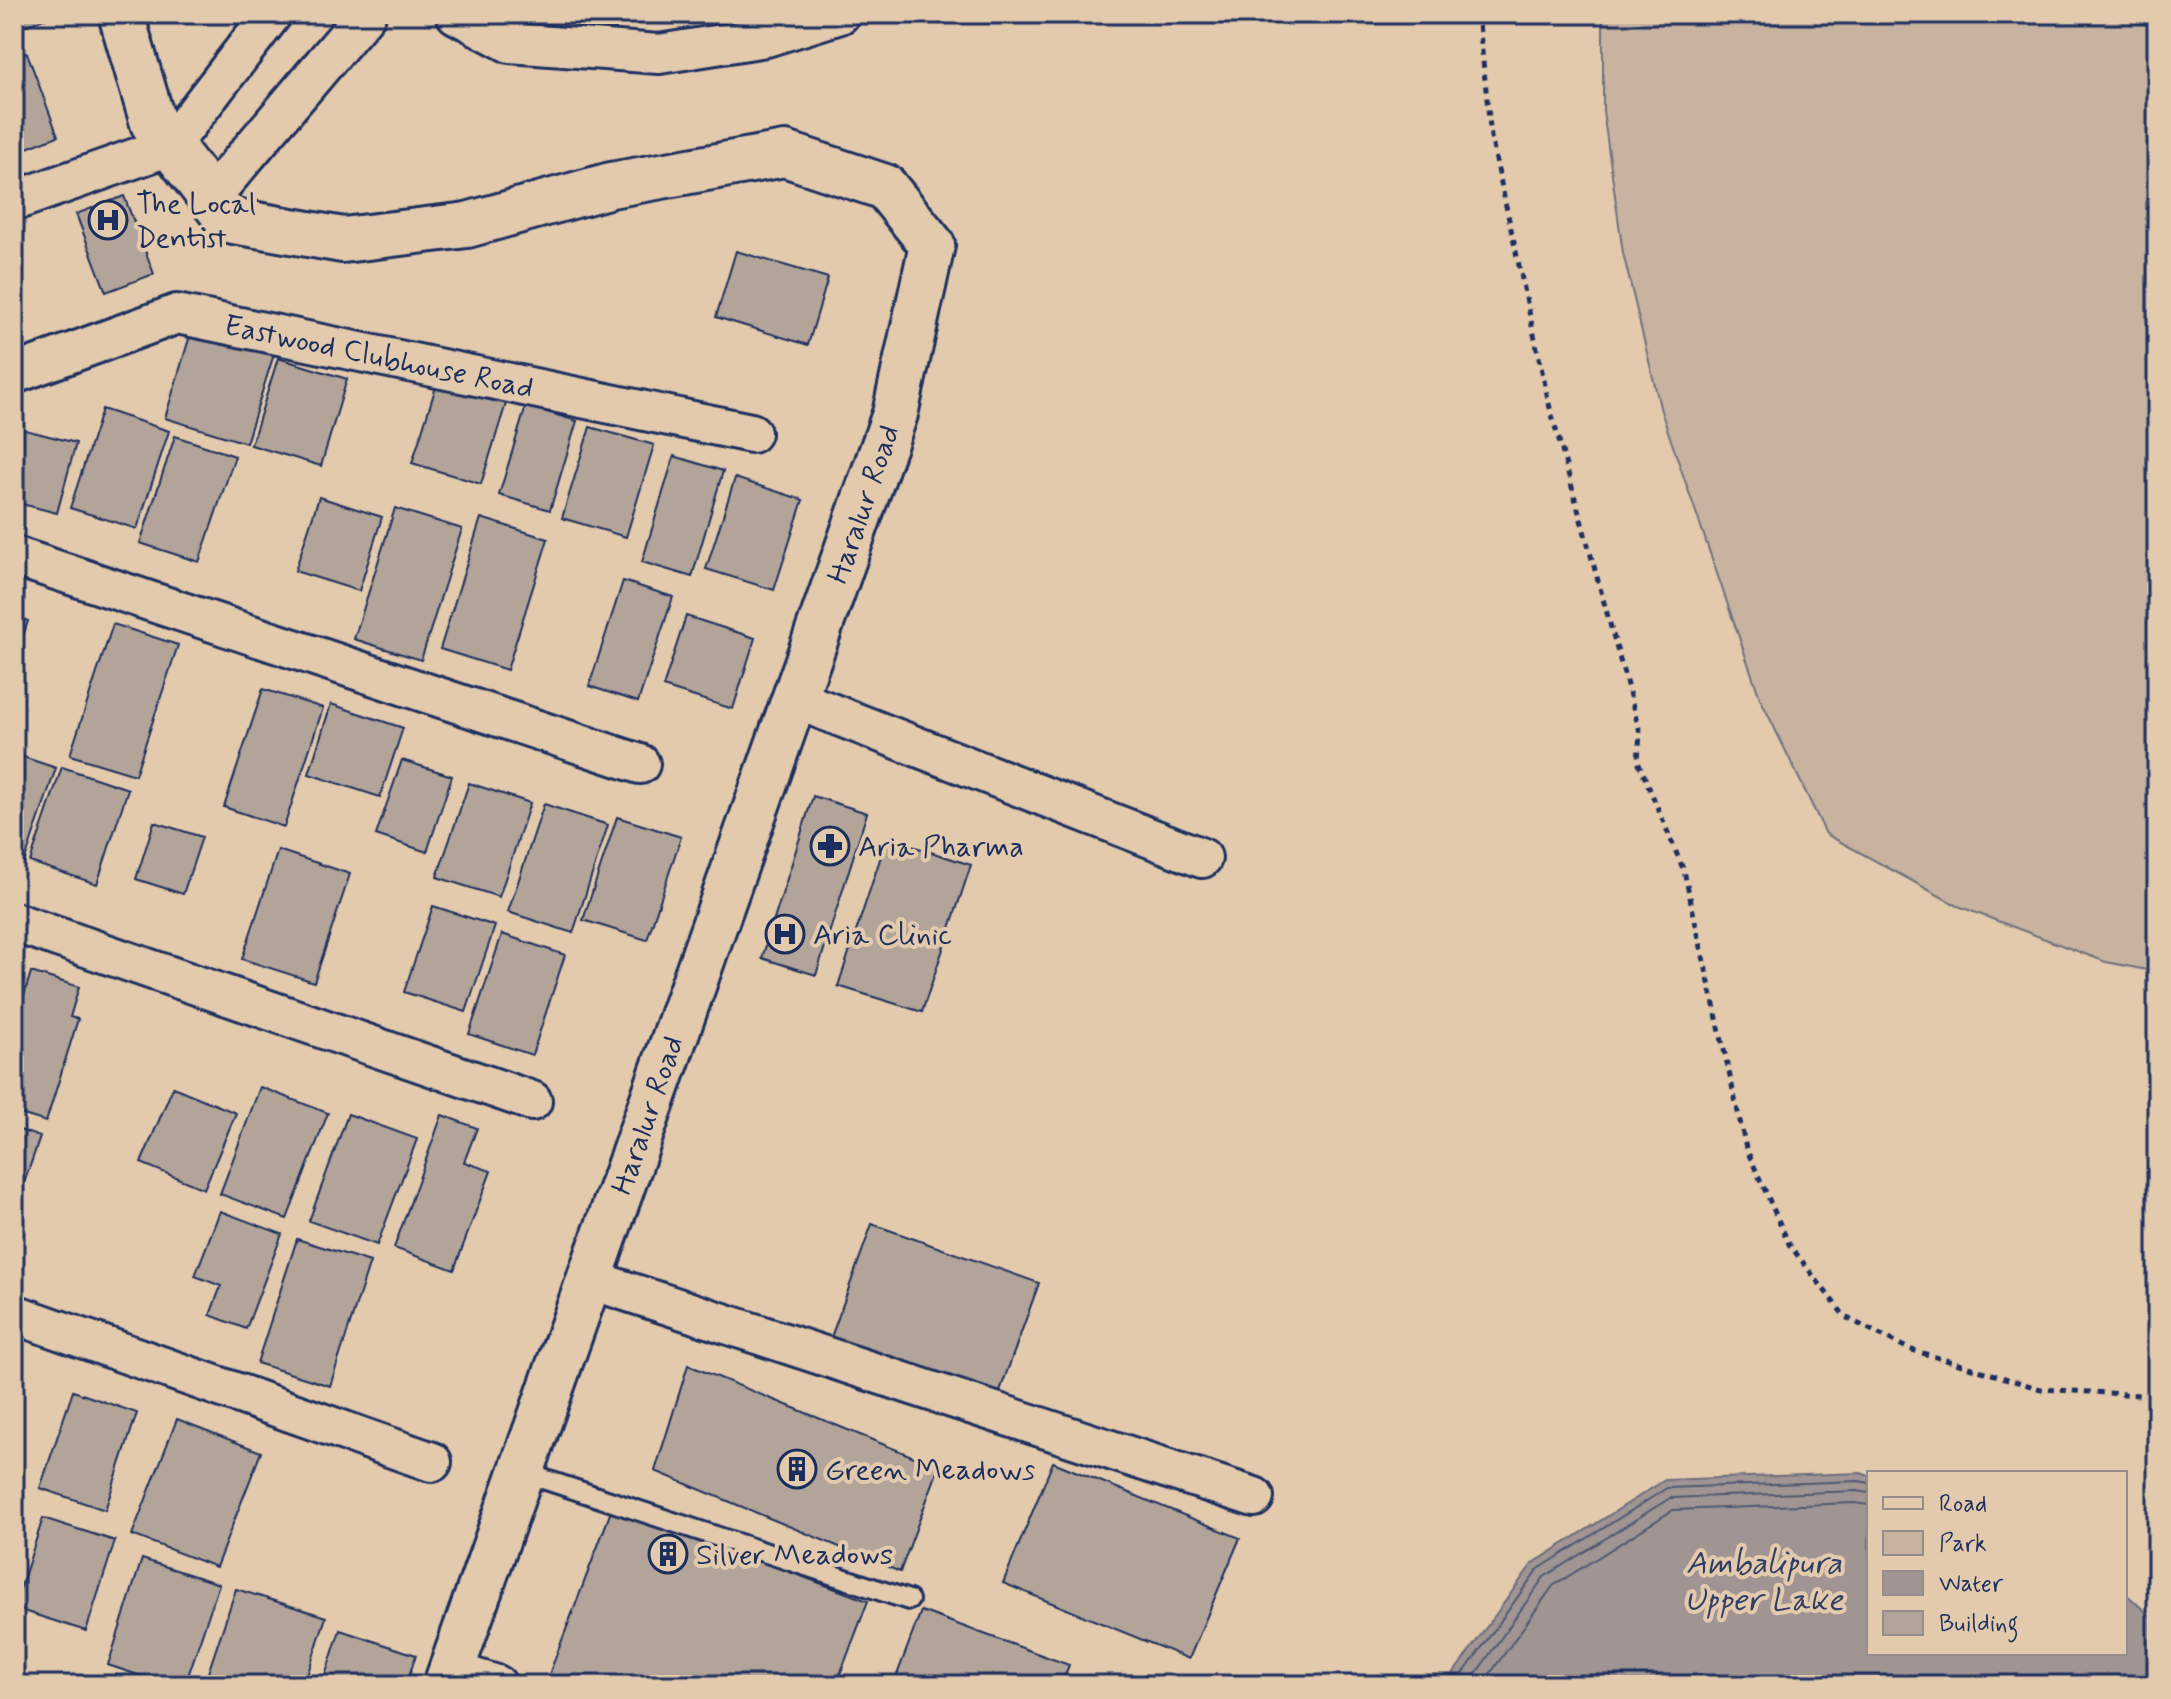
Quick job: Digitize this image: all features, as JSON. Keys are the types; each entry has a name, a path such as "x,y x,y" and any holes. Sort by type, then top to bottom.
{"street":[{"name":"Haralur Road","path":"121,14 153,123 228,220 343,240 467,225 611,185 785,154 885,187 932,245 895,414 448,1678"},
{"path":"14,201 170,146 272,14"},
{"path":"211,197 366,14"},
{"path":"456,14 510,43 659,54 766,37 840,14"},
{"name":"Eastwood Clubhouse Road","path":"14,374 177,314 751,433"},
{"path":"14,556 640,764"},
{"path":"795,699 1202,858"},
{"path":"14,922 532,1101"},
{"path":"589,1279 1254,1497"},
{"path":"14,1314 432,1462"},
{"path":"448,1678 497,1685"}],"lane":[{"path":"522,1472 909,1600"}],"path":[{"path":"1478,14 1494,152 1550,408 1640,732 1638,761 1684,871 1746,1148 1789,1244 1845,1317 1909,1349 2041,1389 2157,1396"}],"green space":[{"path":"1603,14 2157,14 2157,972 2106,962 1958,906 1826,834 1760,698 1661,411 1623,253 1603,111"}],"water":[{"name":"Ambalipura Upper Lake","path":"1867,1475 1867,1655 2127,1655 2127,1595 2157,1622 2157,1685 1445,1685 1532,1564 1665,1480"}],"building":[{"path":"14,14 47,14 49,17 14,30"},
{"path":"27,53 58,136 14,153 14,57"},
{"path":"124,196 154,274 106,292 76,214"},
{"path":"736,251 828,278 808,345 716,317"},
{"path":"192,329 274,354 246,443 165,418"},
{"path":"278,358 347,379 321,466 251,445"},
{"path":"439,377 508,397 481,484 412,463"},
{"path":"526,406 577,421 550,510 499,495"},
{"path":"102,409 169,431 137,529 70,508"},
{"path":"14,427 76,443 57,513 14,502"},
{"path":"590,427 654,445 626,537 562,518"},
{"path":"175,436 235,456 199,562 140,543"},
{"path":"674,456 723,471 692,577 642,562"},
{"path":"735,478 803,500 774,590 706,569"},
{"path":"319,497 382,517 359,591 295,571"},
{"path":"395,508 462,529 421,660 354,639"},
{"path":"481,518 548,539 507,670 440,649"},
{"path":"623,581 673,597 638,702 589,686"},
{"path":"686,616 755,638 733,709 663,687"},
{"path":"14,617 28,621 14,664"},
{"path":"113,624 178,645 135,775 70,755"},
{"path":"263,689 323,708 284,827 224,807"},
{"path":"331,704 403,728 380,797 309,774"},
{"path":"14,754 56,768 24,863 14,859"},
{"path":"402,760 452,776 427,852 376,835"},
{"path":"62,767 128,789 97,884 30,862"},
{"path":"469,783 530,803 499,897 437,877"},
{"path":"813,796 867,813 816,975 762,958"},
{"path":"544,804 608,825 573,933 508,912"},
{"path":"617,817 681,837 647,940 583,920"},
{"path":"154,822 202,837 183,894 136,879"},
{"path":"887,838 971,865 922,1012 838,986"},
{"path":"278,850 350,874 314,982 242,959"},
{"path":"433,906 495,926 466,1012 404,992"},
{"path":"502,934 565,955 532,1055 469,1034"},
{"path":"31,972 79,987 70,1017 78,1019 46,1122 14,1112 14,1028"},
{"path":"173,1087 236,1113 204,1189 141,1163"},
{"path":"260,1087 328,1113 287,1219 220,1194"},
{"path":"348,1114 417,1139 377,1245 309,1221"},
{"path":"442,1115 477,1128 464,1162 491,1171 454,1270 394,1248"},
{"path":"14,1128 40,1137 14,1212"},
{"path":"220,1211 282,1234 246,1329 210,1315 221,1286 195,1276"},
{"path":"872,1224 1039,1283 996,1402 829,1343"},
{"path":"297,1239 370,1262 330,1386 257,1363"},
{"name":"Green Meadows","path":"688,1365 939,1467 900,1572 655,1471"},
{"path":"14,1383 21,1385 14,1409"},
{"path":"73,1391 137,1413 105,1510 40,1488"},
{"path":"177,1419 261,1452 216,1567 132,1535"},
{"path":"1053,1462 1240,1538 1189,1659 1003,1583"},
{"name":"Silver Meadows","path":"613,1506 868,1601 836,1685 545,1685"},
{"path":"43,1518 115,1541 86,1631 14,1608"},
{"path":"142,1559 219,1584 185,1685 168,1685 108,1665"},
{"path":"236,1589 326,1617 304,1685 204,1685"},
{"path":"921,1611 1069,1665 1061,1685 894,1683"},
{"path":"340,1630 416,1655 406,1685 322,1685"}],"place":[{"name":"The Local Dentist","path":"108,220"},
{"name":"Aria Pharma","path":"830,846"},
{"name":"Aria Clinic","path":"785,934"},
{"name":"Green Meadows","path":"797,1469"},
{"name":"Silver Meadows","path":"668,1554"}]}
